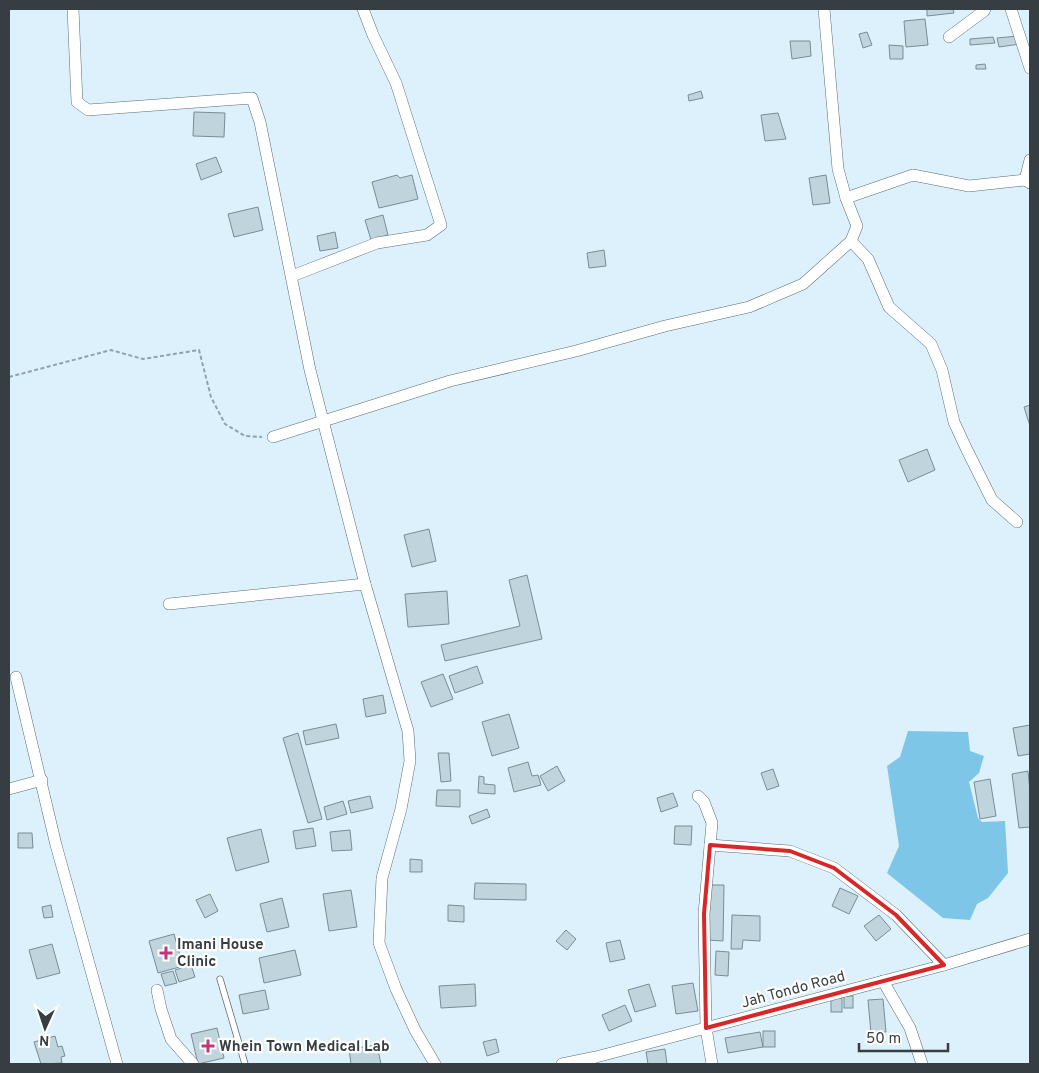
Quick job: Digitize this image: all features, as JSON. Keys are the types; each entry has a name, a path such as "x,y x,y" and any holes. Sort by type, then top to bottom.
{"street":[{"path":"72,9 77,102 88,110 252,98 260,122 310,370 365,584 408,731 410,761 401,809 382,878 379,943 415,1030 435,1064"},
{"path":"292,276 377,243 427,235 441,225 396,83 373,36 363,9"},
{"path":"273,437 450,381 576,351 665,326 749,307 803,284 851,241 857,226 846,198 838,169 824,9"},
{"path":"949,37 985,9"},
{"path":"1011,9 1030,68"},
{"path":"846,198 913,175 968,186 1028,181 1030,160"},
{"path":"851,241 868,259 889,307 931,344 942,370 954,422 966,448 992,500 1017,522"},
{"path":"169,604 365,584"},
{"path":"16,677 56,845 117,1064"},
{"path":"9,789 42,780"},
{"path":"698,796 704,802 712,823 704,914 706,1028 712,1064"},
{"path":"710,845 790,851 834,868 896,915 944,965"},
{"name":"Jah Tondo Road","path":"562,1064 597,1060 706,1028 944,965 1030,939"},
{"path":"883,981 910,1028 922,1064"},
{"path":"157,990 171,1039 193,1064"}],"lane":[{"path":"220,979 245,1064"}],"path":[{"path":"9,377 111,350 143,359 199,350 211,397 225,424 245,436 273,437"}],"highlighted area":[{"path":"710,845 790,851 834,868 896,915 944,965 706,1028 704,914"}],"shaded area":[{"path":"908,731 968,732 970,751 984,756 979,773 969,782 978,818 982,822 1005,821 1008,873 988,898 977,904 970,920 943,918 887,873 899,846 887,766 900,757"}],"building":[{"path":"927,9 953,9 954,13 927,16"},
{"path":"925,19 928,45 906,47 904,21"},
{"path":"867,32 872,45 863,48 859,34"},
{"path":"1018,36 1020,44 999,47 997,38"},
{"path":"993,37 995,43 970,45 970,39"},
{"path":"790,41 810,41 811,56 792,59"},
{"path":"889,45 903,46 903,59 890,59"},
{"path":"985,64 986,69 976,69 976,65"},
{"path":"701,91 703,98 689,101 688,95"},
{"path":"194,112 225,113 224,137 193,136"},
{"path":"778,113 786,139 765,141 761,115"},
{"path":"216,157 222,172 201,180 196,164"},
{"path":"397,175 400,178 412,175 418,199 379,208 372,182"},
{"path":"826,175 830,203 813,205 809,178"},
{"path":"258,207 263,230 234,237 228,214"},
{"path":"383,215 388,235 371,240 365,220"},
{"path":"335,232 338,248 320,251 317,236"},
{"path":"604,250 606,266 589,268 587,253"},
{"path":"1030,405 1030,426 1024,407"},
{"path":"927,449 935,470 908,482 899,460"},
{"path":"429,529 436,561 412,567 404,535"},
{"path":"527,575 542,639 445,661 441,645 520,626 509,580"},
{"path":"447,591 449,624 408,627 405,594"},
{"path":"477,666 483,683 455,693 449,676"},
{"path":"443,674 453,699 431,707 421,682"},
{"path":"383,695 386,713 366,717 363,699"},
{"path":"509,714 519,748 492,756 482,722"},
{"path":"336,724 339,738 306,745 303,731"},
{"path":"1030,725 1030,754 1018,756 1013,728"},
{"path":"298,733 322,819 308,823 283,738"},
{"path":"438,753 449,753 451,781 441,782"},
{"path":"528,762 532,776 538,775 541,785 514,792 508,768"},
{"path":"557,766 565,781 548,791 540,776"},
{"path":"773,769 779,786 767,790 761,773"},
{"path":"1028,771 1030,827 1019,828 1012,774"},
{"path":"479,776 484,777 484,784 495,785 495,794 478,793"},
{"path":"990,779 996,816 980,819 974,782"},
{"path":"437,790 460,790 460,807 436,806"},
{"path":"673,793 678,806 661,812 657,798"},
{"path":"370,796 373,808 351,813 348,801"},
{"path":"343,801 347,814 327,820 324,807"},
{"path":"487,809 490,817 472,824 469,816"},
{"path":"675,826 692,826 691,845 674,844"},
{"path":"313,828 316,846 296,849 293,831"},
{"path":"261,829 269,862 236,871 227,838"},
{"path":"350,830 352,850 332,851 330,832"},
{"path":"18,833 32,833 33,848 18,848"},
{"path":"410,859 422,860 422,872 410,872"},
{"path":"475,883 526,884 526,900 474,899"},
{"path":"709,885 724,885 723,941 708,940"},
{"path":"840,888 858,896 849,914 832,906"},
{"path":"351,890 357,927 329,931 323,894"},
{"path":"210,894 218,911 205,918 196,900"},
{"path":"282,898 289,927 267,932 260,904"},
{"path":"51,905 53,917 44,918 42,907"},
{"path":"448,905 464,906 464,922 448,921"},
{"path":"732,915 760,916 760,941 743,940 742,949 731,949"},
{"path":"879,915 891,929 876,941 864,926"},
{"path":"566,930 576,939 567,950 556,941"},
{"name":"Imani House Clinic","path":"174,934 183,966 158,973 149,941"},
{"path":"620,940 625,959 610,962 606,943"},
{"path":"52,944 60,973 37,979 29,950"},
{"path":"295,950 301,975 264,983 259,958"},
{"path":"716,951 729,952 728,976 715,975"},
{"path":"191,965 195,977 179,982 175,970"},
{"path":"173,971 177,983 165,986 161,974"},
{"path":"693,983 698,1011 676,1014 672,986"},
{"path":"475,984 476,1006 441,1008 439,986"},
{"path":"649,984 656,1006 635,1012 628,990"},
{"path":"265,990 269,1009 243,1014 239,995"},
{"path":"844,996 853,996 853,1008 844,1008"},
{"path":"831,998 842,998 842,1012 831,1012"},
{"path":"883,999 886,1032 871,1033 868,1000"},
{"path":"625,1005 632,1021 609,1031 602,1015"},
{"name":"Whein Town Medical Lab","path":"217,1028 224,1058 198,1064 191,1034"},
{"path":"763,1031 775,1031 775,1047 763,1047"},
{"path":"760,1032 763,1047 728,1053 725,1038"},
{"path":"55,1036 58,1047 62,1046 65,1056 61,1057 62,1063 41,1064 34,1042"},
{"path":"496,1039 499,1052 487,1056 483,1042"},
{"path":"377,1045 381,1064 351,1064 349,1049"},
{"path":"665,1049 667,1064 648,1064 646,1052"}],"place":[{"name":"Imani House Clinic","path":"166,953"},
{"name":"Whein Town Medical Lab","path":"208,1046"}]}
